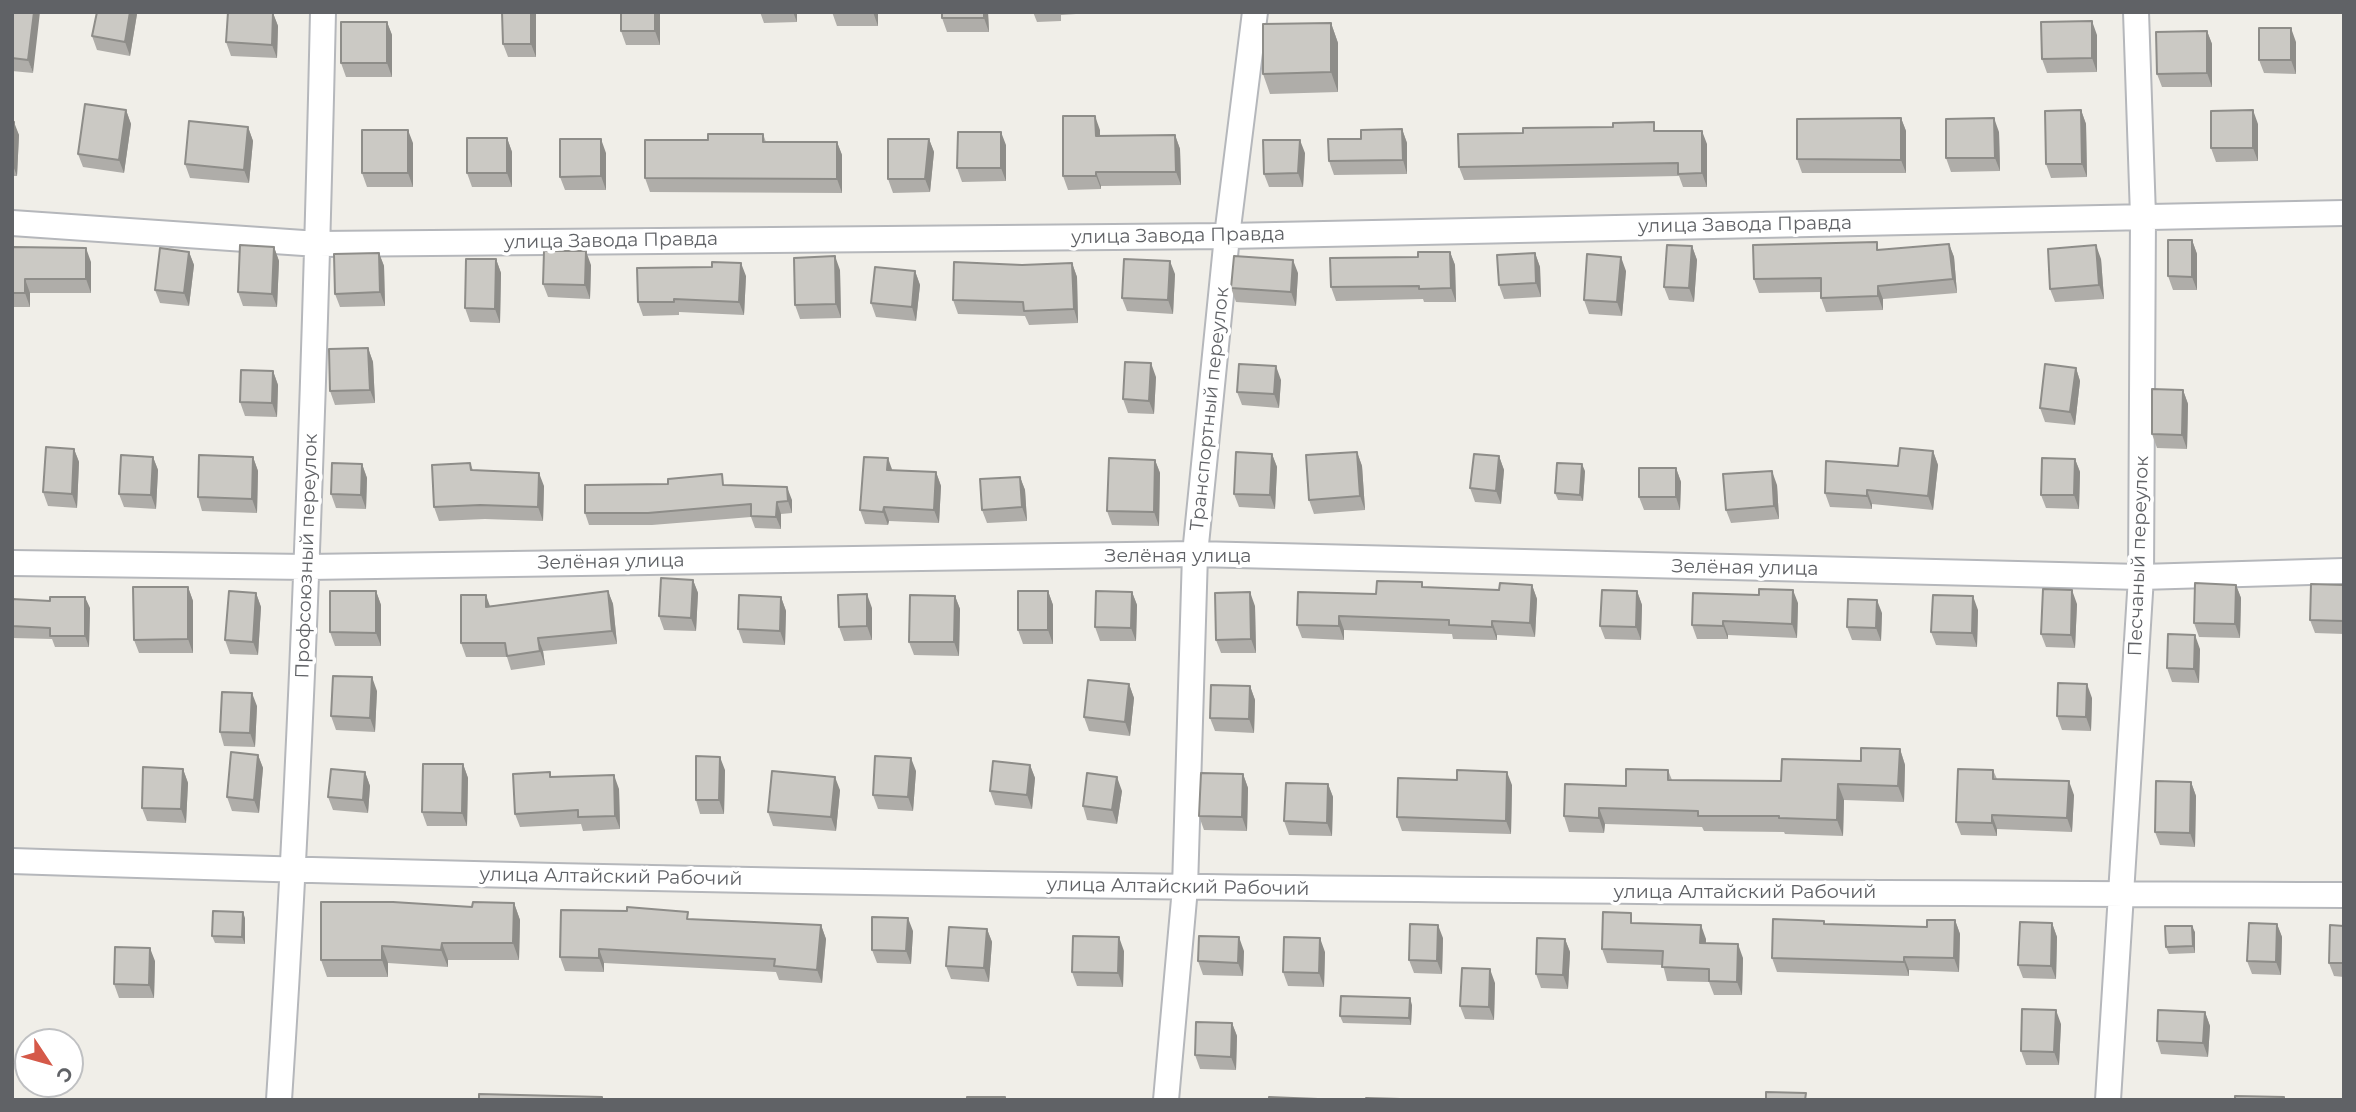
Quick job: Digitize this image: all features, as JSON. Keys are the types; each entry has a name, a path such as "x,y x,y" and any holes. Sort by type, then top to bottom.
{"street":[{"name":"Профсоюзный переулок","path":"279,1100 294,870 307,567 323,12"},
{"name":"Транспортный переулок","path":"1166,1100 1185,888 1195,554 1227,236 1255,12"},
{"name":"Песчаный переулок","path":"2108,1100 2141,577 2143,216 2136,12"},
{"name":"улица Завода Правда","path":"12,223 318,244 1227,236 2344,213"},
{"name":"Зелёная улица","path":"12,562 307,567 1195,554 2141,577 2344,571"},
{"name":"улица Алтайский Рабочий","path":"12,861 294,870 1185,888 2344,895"}],"building":[{"path":"12,12 34,12 28,60 12,58"},
{"path":"97,12 130,12 125,42 92,36"},
{"path":"228,12 273,13 272,45 226,42"},
{"path":"502,12 531,12 531,44 503,44"},
{"path":"621,12 655,12 655,31 621,31"},
{"path":"942,12 984,12 984,18 942,18"},
{"path":"2092,21 2092,58 2042,59 2041,22"},
{"path":"341,22 387,22 387,63 341,63"},
{"path":"1331,23 1331,72 1263,74 1263,24"},
{"path":"2259,28 2291,28 2291,60 2259,60"},
{"path":"2207,31 2207,73 2157,74 2156,32"},
{"path":"85,104 126,110 119,160 78,154"},
{"path":"2081,110 2082,164 2046,164 2045,111"},
{"path":"2253,110 2253,148 2211,148 2211,111"},
{"path":"1063,116 1095,116 1096,136 1175,135 1176,172 1096,172 1096,176 1063,176"},
{"path":"1901,118 1901,160 1797,159 1797,119"},
{"path":"1994,118 1995,158 1946,158 1946,119"},
{"path":"12,121 14,122 12,161"},
{"path":"189,121 248,127 244,170 185,164"},
{"path":"1654,122 1654,131 1702,131 1702,173 1678,174 1678,163 1459,167 1458,134 1523,133 1523,128 1613,127 1613,123"},
{"path":"1402,129 1403,160 1329,161 1328,139 1361,139 1361,130"},
{"path":"362,130 408,130 408,173 362,173"},
{"path":"958,132 1001,132 1001,168 957,168"},
{"path":"708,134 763,134 763,142 837,142 837,179 645,178 645,140 708,140"},
{"path":"467,138 507,138 507,173 467,173"},
{"path":"560,139 601,139 601,176 560,177"},
{"path":"888,139 929,139 925,179 888,179"},
{"path":"1263,140 1300,140 1298,173 1264,174"},
{"path":"2168,240 2192,240 2192,277 2168,276"},
{"path":"1877,242 1877,250 1949,244 1953,279 1878,286 1878,296 1821,298 1821,278 1754,279 1753,245"},
{"path":"240,245 274,247 272,294 238,292"},
{"path":"1667,245 1692,246 1689,288 1664,287"},
{"path":"2096,245 2099,285 2050,289 2048,249"},
{"path":"12,247 86,248 86,279 25,279 25,293 12,293"},
{"path":"160,248 189,252 184,293 155,290"},
{"path":"544,251 586,251 585,285 543,284"},
{"path":"1418,252 1450,252 1451,288 1331,287 1330,258 1418,257"},
{"path":"379,253 380,292 335,294 334,254"},
{"path":"1535,253 1536,283 1499,285 1497,255"},
{"path":"1587,254 1621,257 1617,302 1584,300"},
{"path":"835,256 836,304 795,305 794,258"},
{"path":"1234,256 1293,260 1291,292 1231,288"},
{"path":"466,259 496,259 495,309 465,308"},
{"path":"1124,259 1170,261 1168,300 1122,298"},
{"path":"712,262 741,263 739,302 674,299 674,302 638,302 637,268 712,267"},
{"path":"954,262 1022,265 1072,263 1074,309 1024,311 1023,302 953,300"},
{"path":"875,267 915,271 912,307 871,303"},
{"path":"368,348 370,390 330,391 329,349"},
{"path":"1125,362 1151,363 1149,401 1123,399"},
{"path":"1239,364 1276,366 1274,394 1237,392"},
{"path":"2045,364 2076,368 2070,412 2040,408"},
{"path":"241,370 273,371 272,403 240,402"},
{"path":"2152,389 2183,390 2182,435 2152,434"},
{"path":"46,447 74,449 72,494 43,492"},
{"path":"1900,448 1933,451 1928,496 1867,490 1867,496 1825,493 1826,461 1898,466"},
{"path":"1236,452 1272,454 1270,495 1234,494"},
{"path":"1357,452 1360,496 1309,500 1306,455"},
{"path":"1474,454 1499,456 1496,491 1470,488"},
{"path":"121,455 153,457 151,495 119,494"},
{"path":"199,455 253,457 252,499 198,497"},
{"path":"864,457 888,458 887,470 936,472 934,510 884,507 883,512 860,510"},
{"path":"1109,458 1155,460 1154,512 1107,511"},
{"path":"2042,458 2075,459 2074,495 2041,495"},
{"path":"332,463 362,464 361,495 331,494"},
{"path":"470,463 471,470 539,473 538,507 434,507 432,465"},
{"path":"1557,463 1582,464 1580,495 1555,493"},
{"path":"1639,468 1676,468 1676,497 1639,497"},
{"path":"1772,471 1774,506 1726,510 1723,474"},
{"path":"722,474 723,485 787,487 788,501 777,502 776,517 751,516 751,504 648,513 585,513 585,485 668,484 668,479"},
{"path":"1020,477 1022,507 982,510 980,479"},
{"path":"661,578 693,580 691,618 659,616"},
{"path":"1377,581 1422,582 1422,587 1499,590 1500,583 1532,585 1530,623 1492,621 1492,627 1449,625 1449,620 1339,616 1339,626 1297,625 1298,592 1376,594"},
{"path":"2195,583 2236,585 2235,624 2194,623"},
{"path":"2311,584 2344,585 2344,621 2310,620"},
{"path":"133,587 188,587 188,639 134,640"},
{"path":"1759,589 1793,590 1792,624 1723,621 1723,626 1692,625 1693,593 1759,595"},
{"path":"2043,589 2072,590 2071,635 2041,634"},
{"path":"1602,590 1637,591 1636,627 1600,626"},
{"path":"229,591 256,593 253,642 225,640"},
{"path":"330,591 376,591 376,633 330,632"},
{"path":"608,591 612,631 538,638 540,651 507,656 505,643 461,643 461,595 486,595 486,607"},
{"path":"1018,591 1048,591 1048,630 1018,630"},
{"path":"1096,591 1132,592 1131,628 1095,627"},
{"path":"1250,592 1251,639 1216,640 1215,593"},
{"path":"867,594 867,626 839,627 838,595"},
{"path":"739,595 781,597 780,631 738,629"},
{"path":"910,595 955,596 954,642 909,642"},
{"path":"1933,595 1973,596 1972,633 1931,632"},
{"path":"50,597 85,597 85,636 50,636 50,628 12,626 12,599 50,601"},
{"path":"1848,599 1877,600 1876,628 1847,627"},
{"path":"2168,634 2195,635 2194,669 2167,668"},
{"path":"333,676 372,677 370,718 331,716"},
{"path":"1088,680 1129,684 1125,722 1084,717"},
{"path":"2058,683 2087,684 2086,717 2057,716"},
{"path":"1211,685 1250,686 1249,719 1210,718"},
{"path":"222,692 252,693 250,733 220,732"},
{"path":"1861,748 1900,749 1898,786 1838,784 1837,820 1779,816 1698,816 1698,811 1599,808 1599,818 1564,816 1565,784 1626,786 1626,769 1668,770 1668,780 1781,781 1782,759 1861,761"},
{"path":"231,752 258,755 254,800 227,797"},
{"path":"696,756 720,757 719,800 696,800"},
{"path":"875,756 911,758 908,797 873,795"},
{"path":"993,761 1030,765 1027,795 990,791"},
{"path":"423,764 463,764 462,813 422,812"},
{"path":"143,767 183,769 181,809 142,808"},
{"path":"331,769 365,772 363,800 328,797"},
{"path":"1958,769 1993,770 1993,779 2069,781 2067,818 1992,815 1992,823 1956,822"},
{"path":"1457,770 1507,772 1506,821 1397,817 1398,778 1457,780"},
{"path":"772,771 835,777 831,817 768,812"},
{"path":"550,772 550,777 614,775 615,816 578,817 578,810 515,814 513,774"},
{"path":"1087,773 1117,777 1112,810 1083,806"},
{"path":"1201,773 1243,774 1242,817 1199,816"},
{"path":"2156,781 2191,782 2190,833 2155,832"},
{"path":"1286,783 1328,784 1327,823 1284,821"},
{"path":"321,902 393,902 472,907 473,902 514,903 513,943 442,943 441,950 382,946 382,960 321,960"},
{"path":"627,907 688,912 687,919 821,925 817,970 774,966 775,959 599,949 599,958 560,957 561,910 627,911"},
{"path":"213,911 243,912 242,937 212,936"},
{"path":"1603,912 1631,913 1631,923 1701,925 1700,943 1738,944 1737,982 1709,981 1709,969 1662,967 1663,951 1602,949"},
{"path":"872,917 908,918 906,951 872,950"},
{"path":"1773,919 1824,921 1824,924 1927,927 1927,920 1955,920 1954,958 1904,957 1904,962 1772,958"},
{"path":"2020,922 2052,923 2051,966 2018,965"},
{"path":"2249,923 2277,924 2276,962 2247,961"},
{"path":"1410,924 1438,925 1437,961 1409,960"},
{"path":"2330,925 2344,926 2344,963 2329,963"},
{"path":"2165,926 2192,926 2193,946 2166,947"},
{"path":"949,927 987,929 984,968 946,966"},
{"path":"1073,936 1119,937 1118,973 1072,972"},
{"path":"1199,936 1239,937 1238,963 1198,961"},
{"path":"1284,937 1320,938 1319,973 1283,972"},
{"path":"1537,938 1565,939 1563,975 1536,974"},
{"path":"115,947 150,948 149,985 114,984"},
{"path":"1462,968 1490,969 1489,1007 1460,1006"},
{"path":"1341,996 1410,998 1409,1018 1340,1016"},
{"path":"2022,1009 2056,1010 2054,1052 2021,1051"},
{"path":"2158,1010 2205,1012 2203,1043 2157,1041"},
{"path":"1196,1022 1232,1023 1231,1057 1195,1055"},
{"path":"1766,1092 1806,1093 1805,1100 1766,1100"},
{"path":"479,1094 602,1097 602,1100 479,1100"},
{"path":"2235,1096 2284,1097 2284,1100 2235,1100"},
{"path":"967,1097 1005,1097 1005,1100 967,1100"},
{"path":"1269,1097 1318,1099 1318,1100 1269,1100"},
{"path":"1400,1099 1400,1100 1366,1100"}]}
